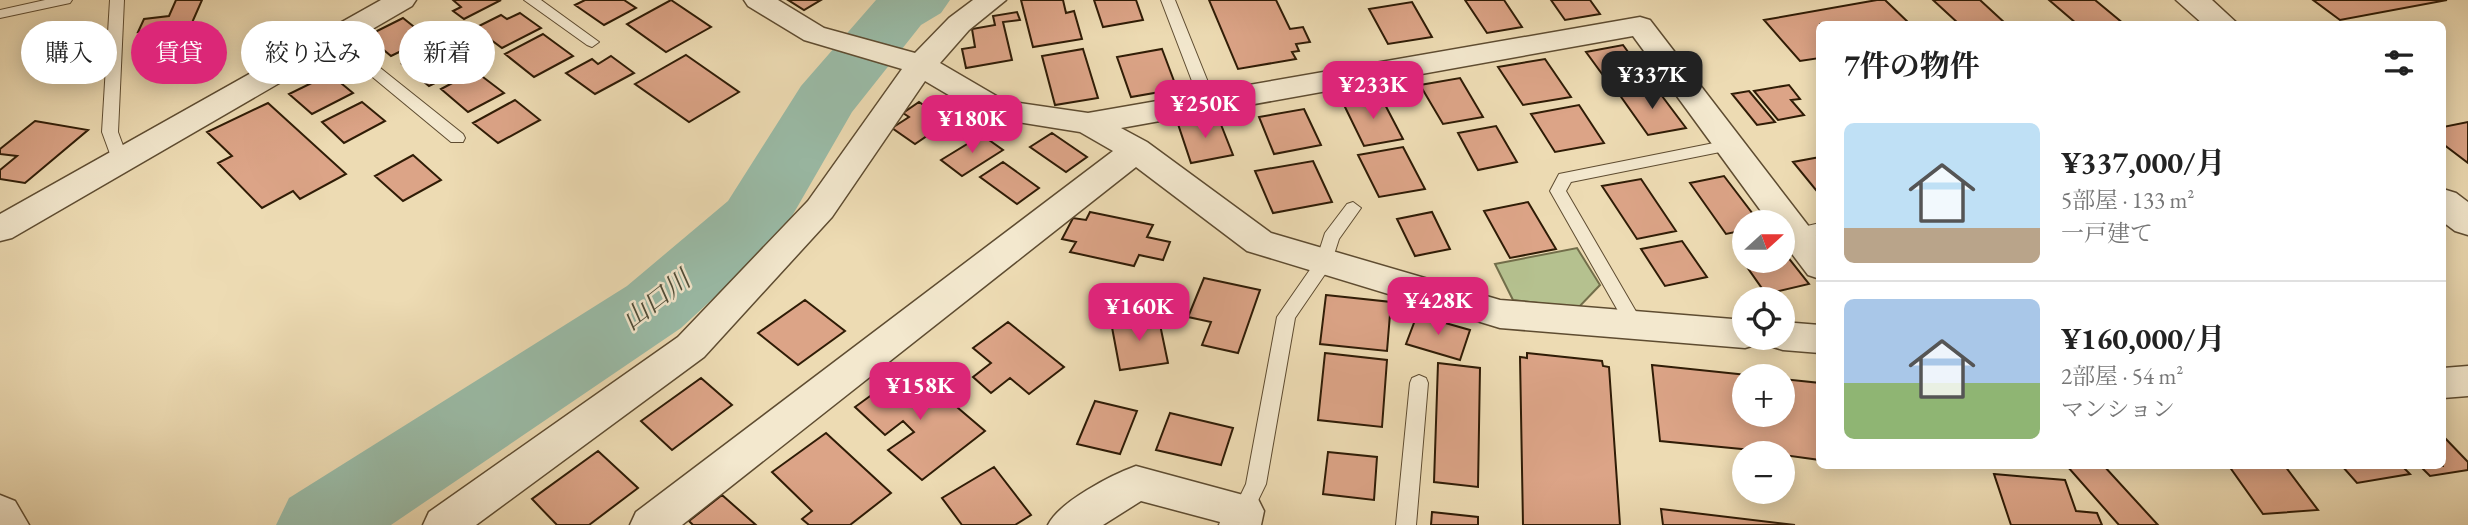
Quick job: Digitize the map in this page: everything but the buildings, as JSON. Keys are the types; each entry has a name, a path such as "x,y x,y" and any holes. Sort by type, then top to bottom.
{"street":[{"path":"364,21 402,0"},
{"path":"758,0 814,34 921,65 997,110 1088,123 1640,26 1729,145 1808,231 1816,254"},
{"path":"444,525 691,347 820,209 921,65 959,24 992,0"},
{"path":"2192,0 2218,21"},
{"path":"0,229 255,84"},
{"path":"1088,123 1136,150 1259,242 1500,314 1732,333"},
{"path":"651,525 1136,150"},
{"path":"2446,204 2468,222"},
{"path":"1795,337 1816,339"},
{"path":"2446,383 2468,382"},
{"path":"1069,525 1136,483 1242,518"},
{"path":"0,513 8,525"}],"lane":[{"path":"0,14 65,0"},
{"path":"117,0 110,132 121,162"},
{"path":"531,0 592,42"},
{"path":"1168,0 1208,102"},
{"path":"385,79 457,138"},
{"path":"1636,327 1558,191 1565,178 1729,145"},
{"path":"1242,518 1256,484 1286,317 1324,262 1331,237 1353,208"},
{"path":"1406,525 1419,383"}],"green space":[{"path":"1577,248 1600,285 1578,308 1513,300 1495,264"}],"waterway":[{"name":"山口川","path":"320,525 654,307 754,219 825,101 899,12 919,0"}]}
